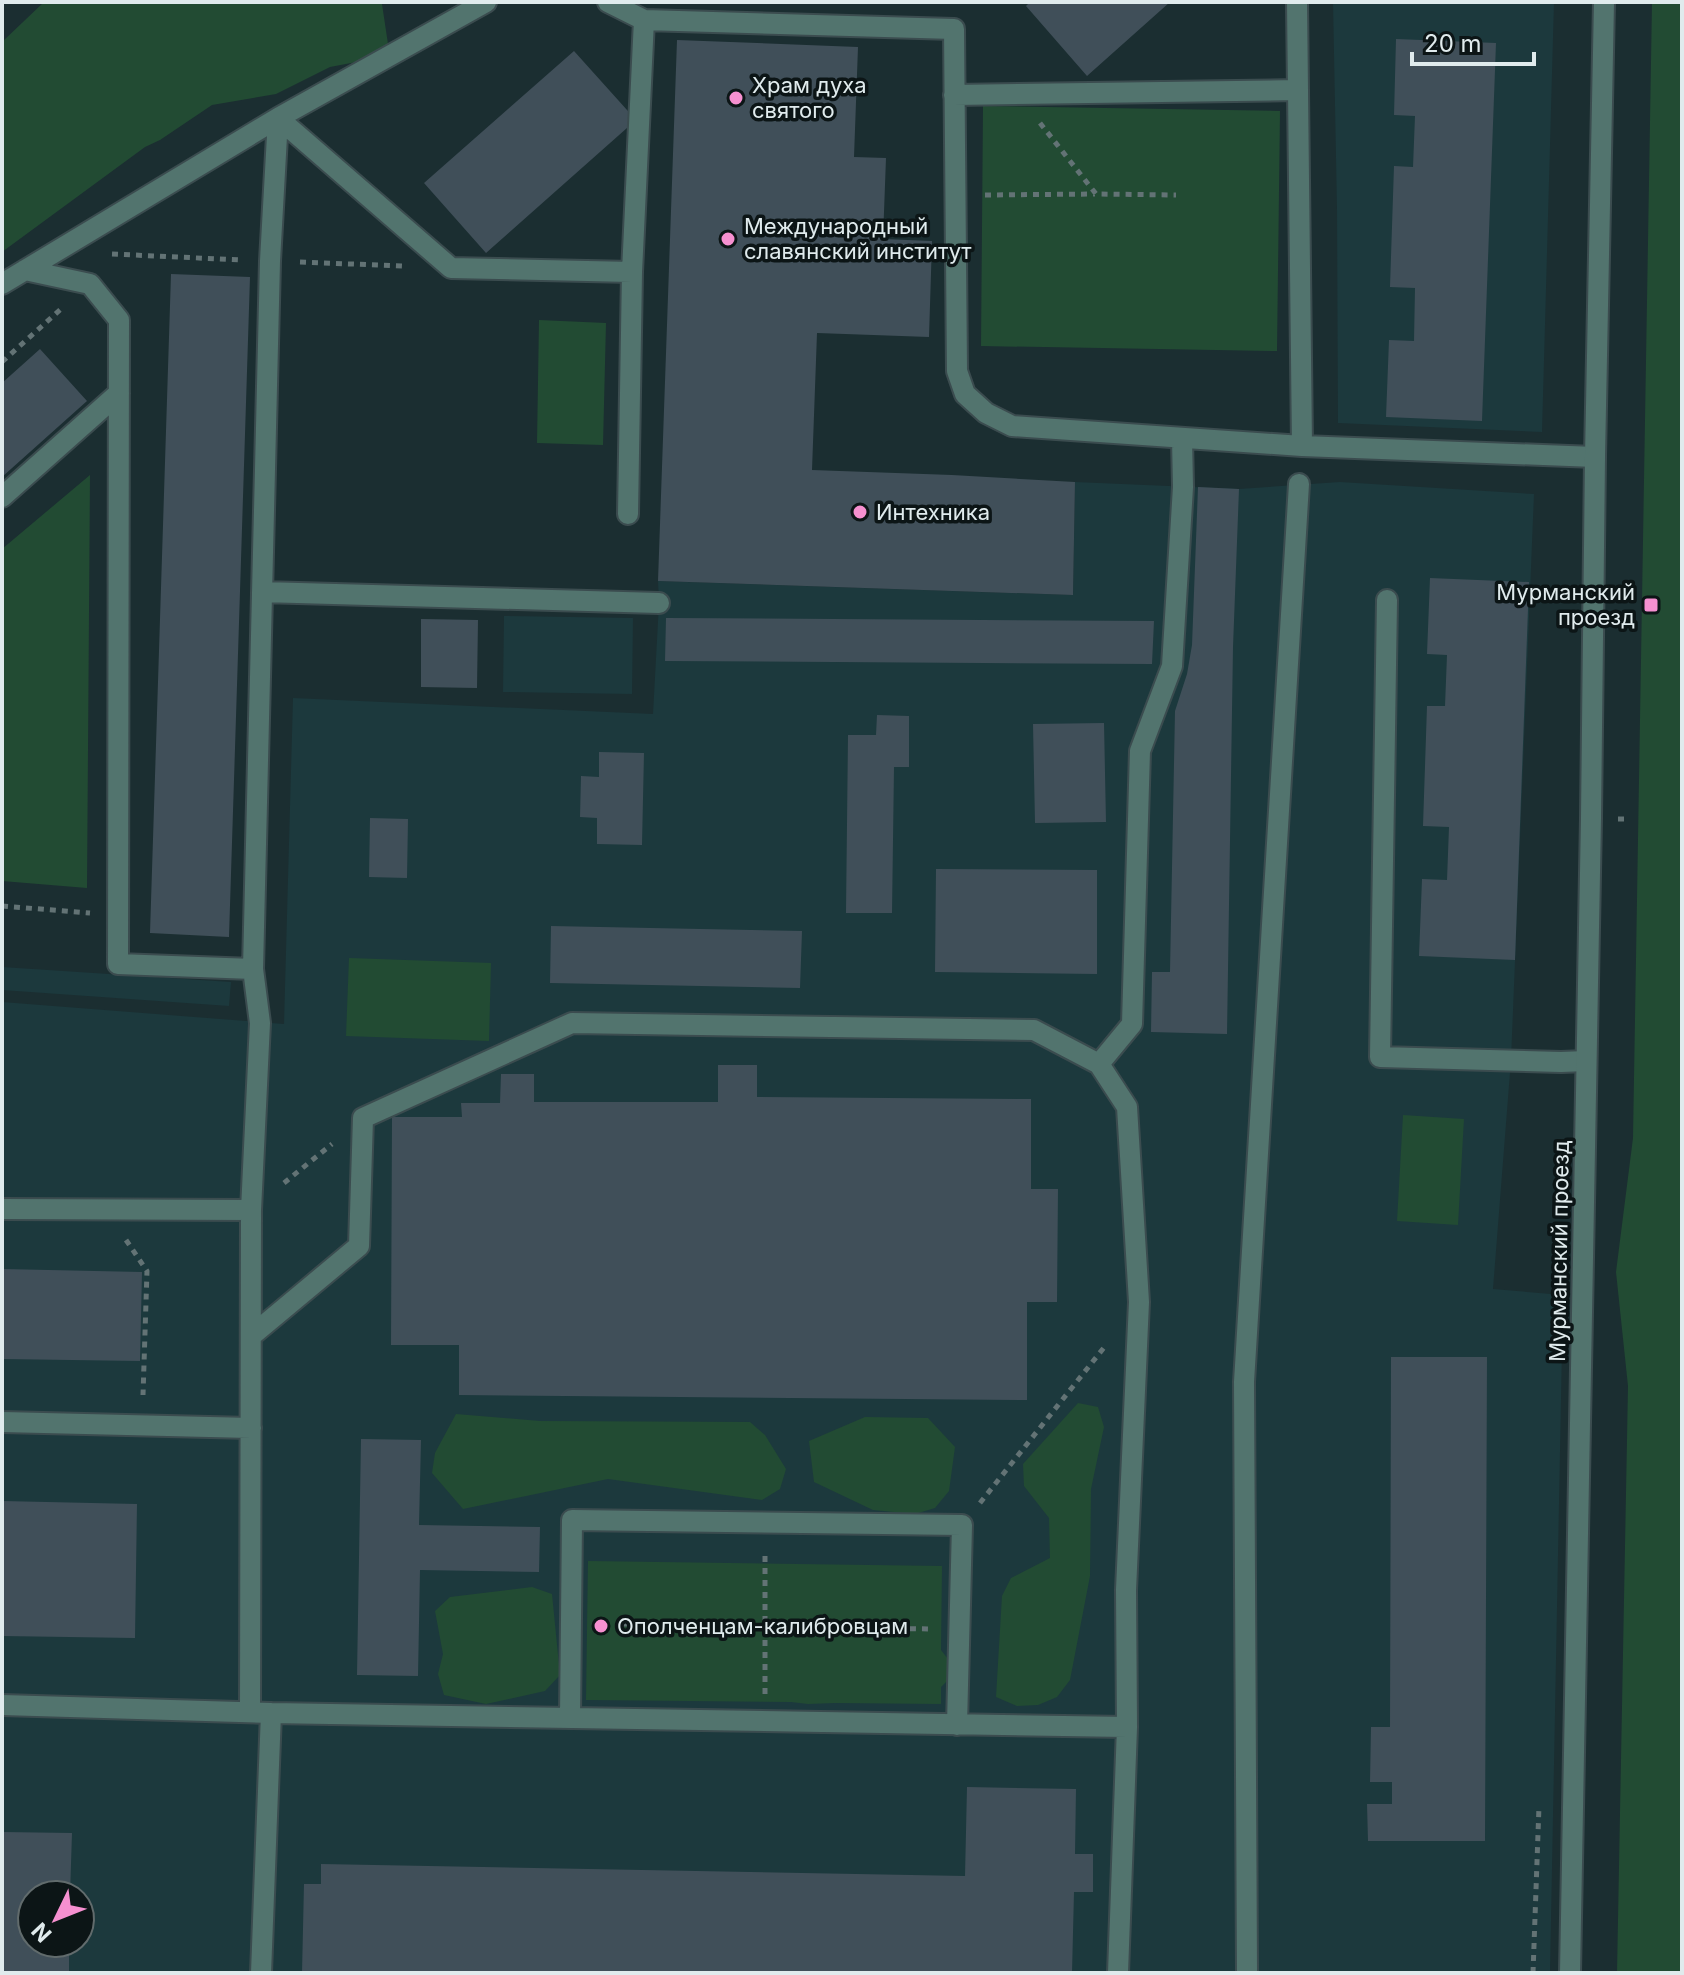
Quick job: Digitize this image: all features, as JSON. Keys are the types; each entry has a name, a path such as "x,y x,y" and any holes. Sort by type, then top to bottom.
{"street":[{"path":"2,284 278,118 486,2"},
{"path":"608,2 644,20 954,29 957,371 965,394 986,413 1012,426 1302,446 1595,457"},
{"path":"1297,2 1302,446"},
{"name":"Мурманский проезд","path":"1570,1973 1604,2"},
{"path":"628,514 632,272 644,20"},
{"path":"954,95 1298,90"},
{"path":"278,118 451,268 632,272"},
{"path":"261,1973 260,1712 251,1428 251,1210 260,1023 253,969 270,261 278,118"},
{"path":"25,270 90,284 119,320 118,964 253,969"},
{"path":"2,497 119,393"},
{"path":"1099,1064 1132,1024 1140,751 1172,666 1183,487 1182,438"},
{"path":"1247,1973 1244,1382 1299,484"},
{"path":"262,592 659,603"},
{"path":"1387,600 1380,1057 1586,1061"},
{"path":"251,1336 359,1246 363,1118 572,1023 1034,1030 1099,1064 1127,1107 1139,1302 1126,1590 1127,1727 1118,1973"},
{"path":"2,1209 251,1210"},
{"path":"2,1422 251,1428"},
{"path":"570,1718 572,1520 962,1525 957,1725"},
{"path":"2,1705 1127,1727"}],"path":[{"path":"1017,94 1096,194"},
{"path":"956,195 1176,195"},
{"path":"2,362 90,284"},
{"path":"2,906 119,916"},
{"path":"251,1210 363,1118"},
{"path":"105,1209 147,1271 142,1425"},
{"path":"962,1525 1139,1302"},
{"path":"764,1721 765,1523"},
{"path":"622,1624 959,1630"}],"shaded area":[{"path":"1333,2 1554,2 1542,432 1338,423"},
{"path":"1075,482 1239,489 1340,482 1534,494 1511,1060 1493,1289 1563,1295 1550,1973 2,1973 2,1002 284,1024 293,698 653,714 658,581 1073,595"},
{"path":"504,616 633,618 632,694 503,692"},
{"path":"2,967 231,982 229,1006 2,990"}],"green space":[{"path":"44,2 376,2 382,4 388,44 372,59 330,67 276,94 212,105 145,147 2,252 2,42"},
{"path":"1652,2 1682,2 1682,1973 1617,1973 1628,1386 1616,1272 1633,1138"},
{"path":"983,106 1280,111 1277,351 981,346"},
{"path":"539,320 606,323 603,445 537,443"},
{"path":"90,475 87,888 2,881 2,549"},
{"path":"349,958 491,963 489,1041 346,1036"},
{"path":"1403,1115 1464,1119 1458,1225 1397,1221"},
{"path":"1078,1403 1098,1407 1104,1427 1091,1489 1090,1576 1070,1680 1057,1697 1038,1705 1017,1706 996,1697 1002,1596 1011,1578 1050,1558 1049,1518 1024,1486 1023,1464"},
{"path":"456,1414 540,1421 750,1422 765,1435 786,1469 780,1489 762,1500 608,1479 463,1509 432,1473 435,1453"},
{"path":"865,1417 928,1418 955,1447 949,1491 935,1508 915,1514 873,1510 814,1482 809,1441"},
{"path":"588,1561 942,1566 941,1650 948,1659 948,1680 941,1687 941,1704 586,1700"},
{"path":"532,1587 552,1594 560,1675 545,1691 486,1704 444,1695 438,1674 443,1654 435,1611 450,1597"}],"building":[{"path":"1030,2 1170,2 1087,76 1026,6"},
{"path":"1396,39 1496,43 1482,421 1386,417 1389,340 1414,341 1415,288 1390,287 1394,166 1413,167 1415,116 1394,115"},
{"path":"677,40 858,47 854,157 886,158 883,239 932,241 929,337 817,333 812,470 1075,482 1073,595 658,581"},
{"path":"574,51 636,120 486,253 424,183"},
{"path":"171,274 250,277 229,937 150,933"},
{"path":"40,349 87,401 2,477 2,383"},
{"path":"1198,487 1239,489 1233,647 1227,1034 1151,1032 1152,972 1170,972 1175,711 1192,645"},
{"path":"1430,578 1529,582 1515,960 1419,956 1422,879 1447,880 1449,827 1423,826 1427,706 1445,706 1447,655 1427,654"},
{"path":"666,618 1154,621 1152,664 665,661"},
{"path":"421,619 478,620 477,688 421,687"},
{"path":"877,715 909,716 909,767 894,767 892,913 846,913 848,735 876,735"},
{"path":"1104,723 1106,822 1035,823 1033,724"},
{"path":"599,752 644,753 642,845 597,844 597,818 580,817 581,776 599,777"},
{"path":"370,818 408,819 407,878 369,877"},
{"path":"936,869 1097,870 1097,974 935,972"},
{"path":"551,926 802,931 800,988 550,983"},
{"path":"718,1065 757,1065 757,1097 1031,1099 1031,1189 1058,1189 1057,1302 1027,1302 1027,1400 459,1395 459,1345 391,1345 392,1117 462,1117 461,1103 500,1103 501,1074 534,1074 534,1102 718,1102"},
{"path":"2,1269 142,1272 140,1361 2,1359"},
{"path":"1391,1357 1487,1357 1485,1841 1368,1841 1367,1804 1392,1804 1392,1782 1370,1782 1371,1727 1390,1727"},
{"path":"361,1439 421,1440 419,1525 540,1527 539,1572 420,1570 418,1676 357,1675"},
{"path":"2,1501 137,1504 135,1638 2,1636"},
{"path":"967,1787 1076,1789 1075,1854 1093,1854 1093,1892 1074,1892 1072,1973 302,1973 304,1884 321,1884 321,1864 965,1876"},
{"path":"2,1832 72,1833 71,1879 16,1879 16,1959 69,1959 69,1973 2,1973"}],"place":[{"name":"Храм духа святого","path":"736,98"},
{"name":"Международный славянский институт","path":"728,239"},
{"name":"Интехника","path":"860,512"},
{"name":"Мурманский проезд","path":"1651,605"},
{"name":"Ополченцам-калибровцам","path":"601,1626"}]}
